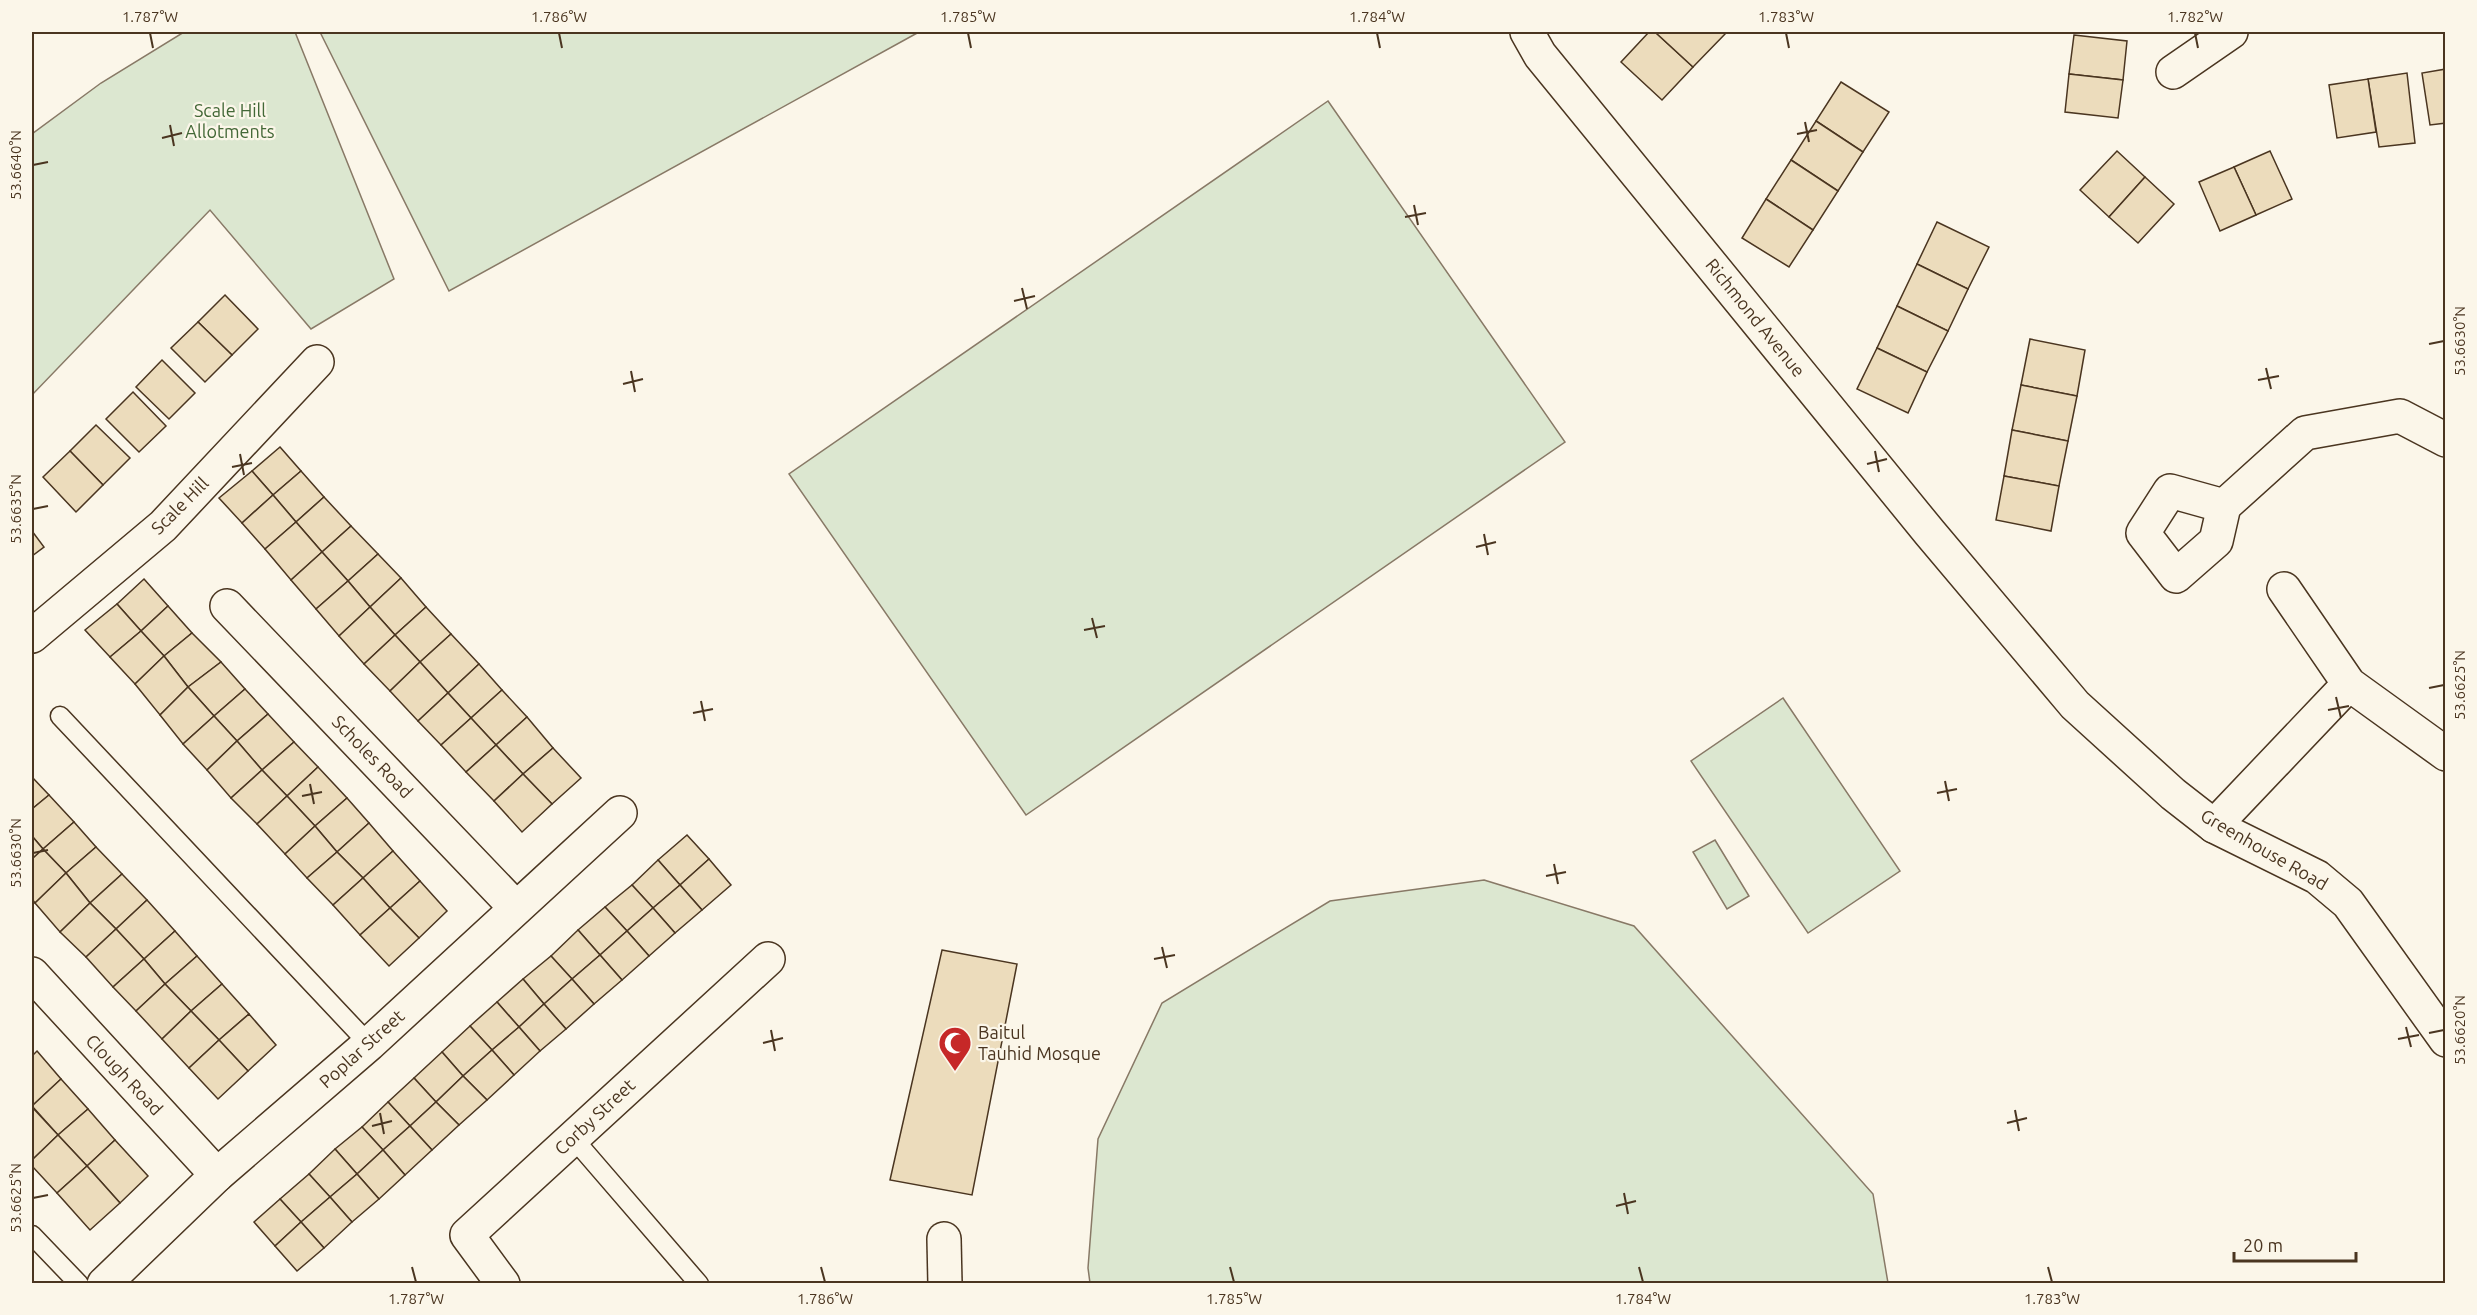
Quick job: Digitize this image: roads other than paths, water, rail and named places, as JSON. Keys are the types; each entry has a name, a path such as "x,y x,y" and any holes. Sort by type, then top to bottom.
{"street":[{"name":"Richmond Avenue","path":"1527,32 1539,55 1987,601"},
{"path":"2173,72 2232,32"},
{"name":"Scale Hill","path":"32,636 163,526 317,362"},
{"path":"2224,506 2305,433 2400,416 2445,440"},
{"path":"2284,589 2349,684 2445,754"},
{"name":"Greenhouse Road","path":"1987,601 2075,705 2173,794 2214,826 2317,877 2348,903 2445,1040"},
{"name":"Scholes Road","path":"227,606 516,908"},
{"path":"2214,826 2349,684"},
{"name":"Poplar Street","path":"104,1284 217,1175 369,1044 620,813"},
{"name":"Corby Street","path":"503,1284 467,1235 768,959"},
{"name":"Clough Road","path":"32,974 217,1175"},
{"path":"944,1239 945,1284"}],"lane":[{"path":"60,716 369,1044"},
{"path":"573,1138 699,1284"},
{"path":"32,1235 79,1284"}],"place":[{"name":"Baitul Tauhid Mosque","path":"955,1072"}],"park label":[{"name":"Scale Hill Allotments","path":"230,121"}]}
